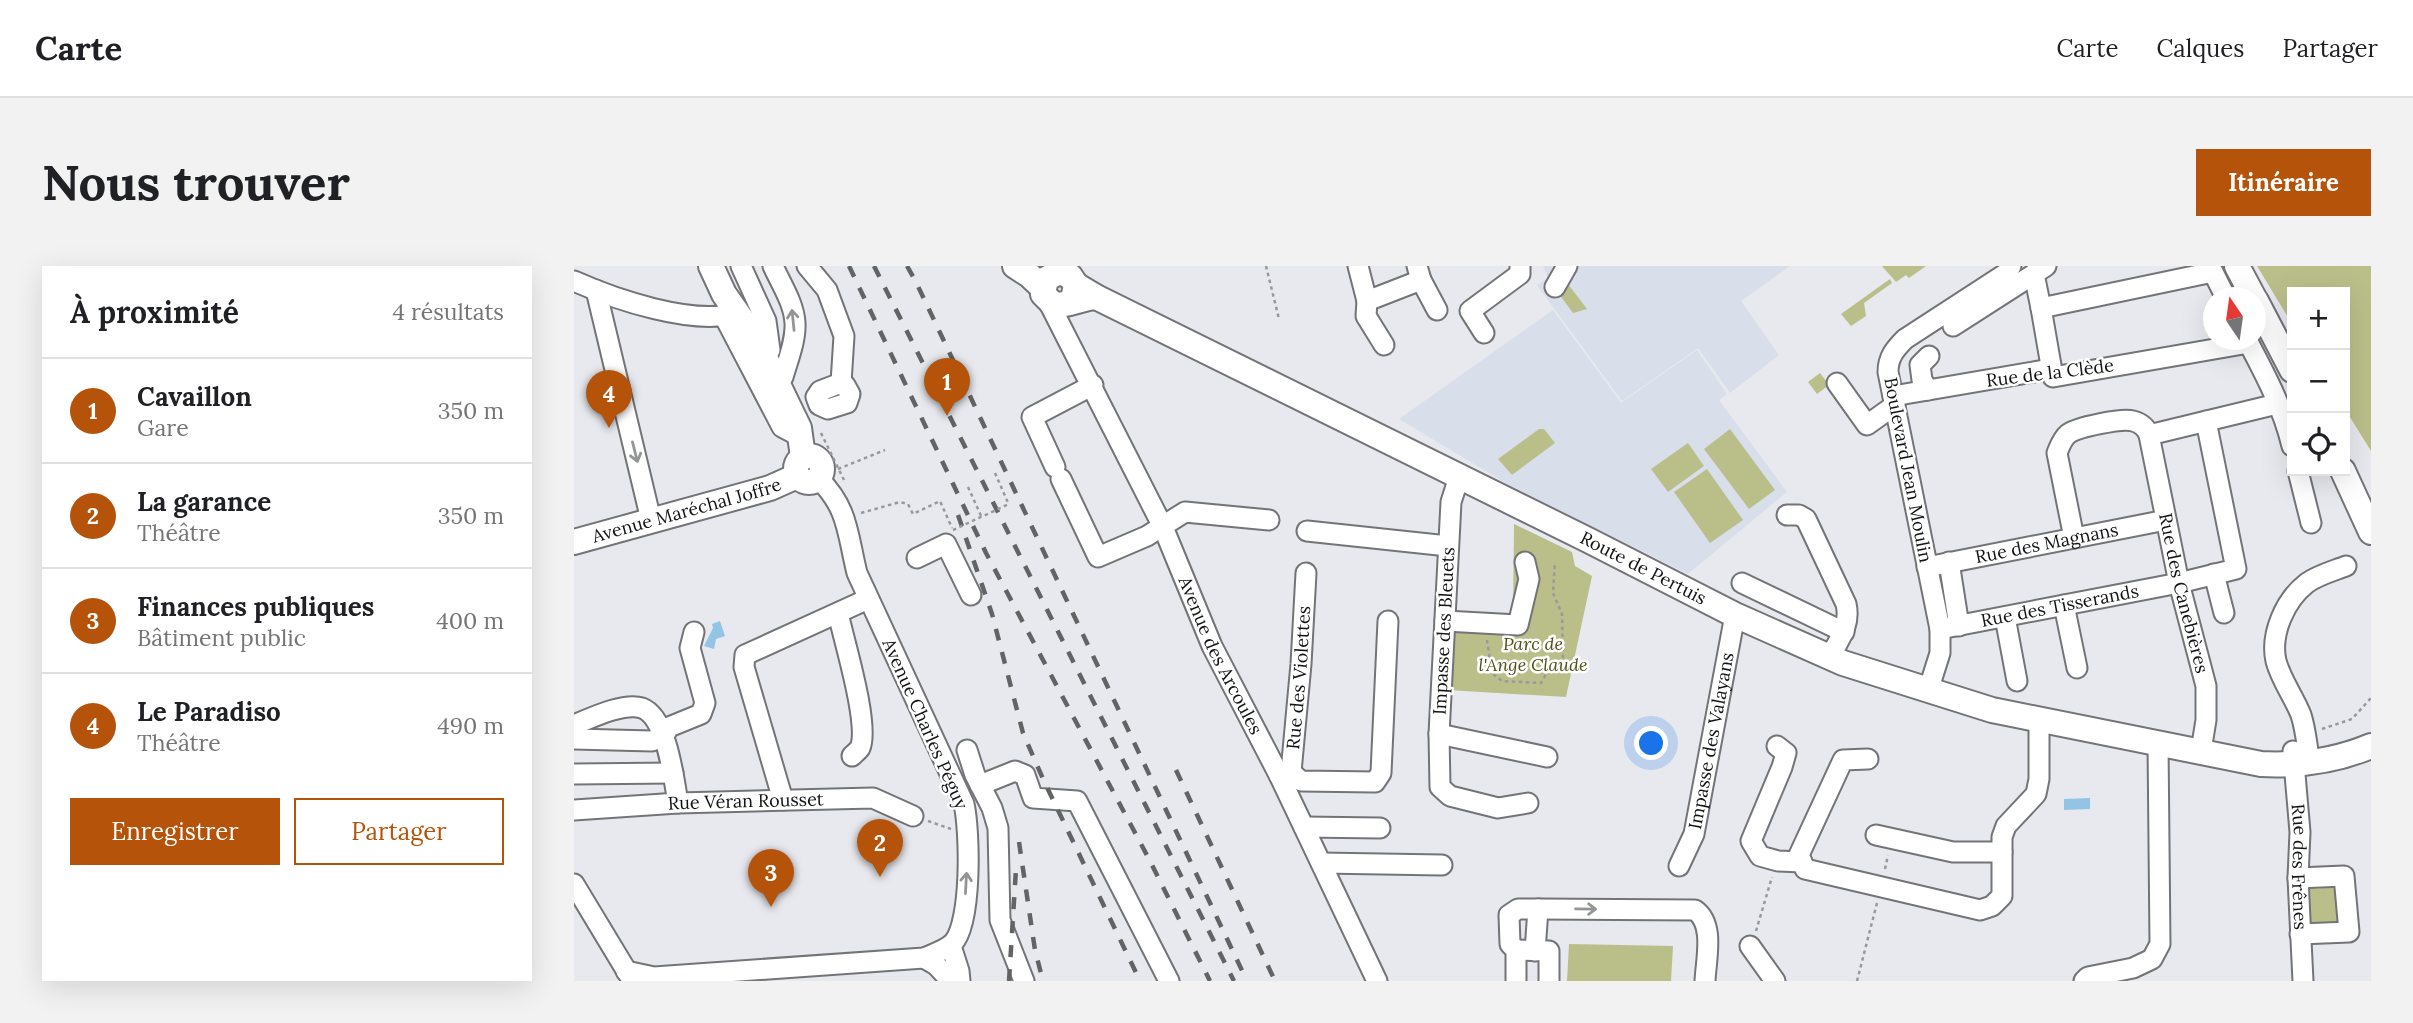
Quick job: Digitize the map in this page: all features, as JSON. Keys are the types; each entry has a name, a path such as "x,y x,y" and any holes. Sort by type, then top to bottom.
{"main road":[{"path":"711,266 783,377 806,401 813,458"},
{"path":"730,266 749,325 813,458"},
{"name":"Route de Pertuis","path":"1015,266 1029,275 1459,477 1735,615 1829,657 1928,691 2039,721 2209,753 2301,752 2340,757 2371,746"},
{"path":"2220,268 2241,287"},
{"path":"2266,320 2287,360"},
{"name":"Avenue Maréchal Joffre","path":"574,542 770,488 813,458"},
{"path":"2345,476 2371,532"},
{"name":"Route de Pertuis","path":"2301,752 2371,728"}],"street":[{"path":"722,266 749,325"},
{"path":"574,281 623,301 671,311 749,325 766,321 741,266"},
{"path":"773,266 792,305 795,321 795,332 783,377"},
{"path":"806,401 824,409 847,403 850,394 841,383 844,336 827,290 807,266"},
{"path":"1358,266 1367,301 1366,316 1384,345"},
{"path":"1484,333 1470,311 1520,274 1520,266"},
{"path":"1555,287 1567,266"},
{"name":"Boulevard Jean Moulin","path":"1928,691 1950,627 1927,567 1888,361 1905,339 2008,272 2011,266"},
{"path":"2041,309 2220,268 2224,287"},
{"path":"2040,270 2041,309 2051,369"},
{"path":"1953,326 2040,270"},
{"path":"1367,301 1418,273 1437,310"},
{"path":"596,290 651,520"},
{"name":"Avenue des Arcoules","path":"1062,290 1064,331 1163,527 1212,646 1285,774 1304,827 1377,981"},
{"name":"Rue de la Clède","path":"1894,401 1928,390 2051,369 2053,377 2203,349"},
{"path":"2253,350 2287,425"},
{"path":"1928,390 1922,380 1920,365 1929,356"},
{"path":"1837,383 1867,425 1894,401"},
{"path":"1093,385 1032,417 1098,558 1163,527 1185,512 1269,520"},
{"path":"2074,538 2057,453 2068,434 2079,429 2130,420 2146,429 2149,435 2277,404"},
{"path":"2206,421 2236,569 2214,574 2224,613"},
{"name":"Rue des Canebières","path":"2149,435 2179,583 2206,686 2209,753"},
{"name":"Avenue Charles Péguy","path":"813,458 840,506 850,536 857,573 868,599 964,804 968,835 963,927 951,946"},
{"path":"2299,476 2311,523"},
{"name":"Impasse des Bleuets","path":"1459,477 1451,502 1448,546 1439,734 1440,787 1450,796 1498,808 1528,803"},
{"path":"1787,515 1798,515 1805,519 1846,604 1849,616 1844,632 1829,657"},
{"name":"Rue des Magnans","path":"1927,567 2166,520"},
{"path":"1307,531 1448,546"},
{"path":"917,558 946,544 971,595"},
{"path":"1445,621 1518,625 1529,579 1525,562"},
{"path":"1949,562 1950,627"},
{"name":"Rue des Frênes","path":"2302,981 2298,878 2301,716 2277,663 2274,642 2278,626 2306,584 2346,566"},
{"name":"Rue des Violettes","path":"1285,774 1301,664 1306,573"},
{"name":"Rue des Tisserands","path":"1950,627 2214,574"},
{"path":"1741,583 1844,632"},
{"path":"783,800 743,660 748,652 868,599"},
{"path":"2064,606 2077,668"},
{"path":"838,613 861,717 859,750 852,756"},
{"name":"Impasse des Valayans","path":"1679,866 1694,834 1735,615"},
{"path":"2005,617 2017,681"},
{"path":"1285,774 1301,781 1375,782 1381,773 1388,621"},
{"path":"574,739 652,741 664,736 669,727 701,714 705,703 690,648 694,632"},
{"path":"574,725 615,709 642,708 654,717 664,736 678,803"},
{"path":"1868,759 1843,760 1799,855 1805,869 1980,910 1992,906 2002,897 2002,837 2006,825 2036,794 2039,721"},
{"path":"1439,734 1547,757"},
{"path":"2084,981 2088,977 2133,968 2152,959 2160,944 2158,743"},
{"path":"1777,747 1786,753 1782,768 1751,841 1760,856 1778,861 1802,862"},
{"path":"967,750 998,828 1000,920 1024,981"},
{"path":"981,785 1015,771 1025,775 1033,799 1077,801 1169,981"},
{"path":"574,774 673,773"},
{"name":"Rue Véran Rousset","path":"574,810 678,803 873,798 913,817"},
{"path":"1304,827 1380,828"},
{"path":"1884,837 1953,852 2003,852"},
{"path":"1321,863 1442,865"},
{"path":"2298,878 2344,876 2349,932 2301,934"},
{"path":"574,884 629,976 692,978 924,958 951,946 960,981"},
{"path":"1549,981 1549,951 1526,950 1510,944 1509,915 1518,909 1695,910 1703,915 1707,925 1705,981"},
{"path":"1516,981 1538,909"},
{"path":"1751,946 1775,981 1792,981"},
{"path":"924,958 936,965 951,981"}],"path":[{"path":"1266,266 1279,319"},
{"path":"813,458 885,450"},
{"path":"813,458 844,480"},
{"path":"859,514 900,502 908,504 913,514 940,502 953,530 1009,505 995,473"},
{"path":"968,487 982,517"},
{"path":"1484,623 1492,673 1502,681 1541,682 1548,671 1563,658 1562,614 1553,593 1555,562"},
{"path":"2301,752 2352,719 2371,698"},
{"path":"913,817 968,835"},
{"path":"1857,981 1880,888 1884,837"},
{"path":"1751,946 1778,861"}],"shaded area":[{"path":"1543,266 1790,266 1741,301 1779,355 1730,393 1698,348 1622,401 1537,285 1548,278"},
{"path":"1553,310 1621,403 1697,350 1727,394 1719,400 1787,492 1688,574 1509,485 1399,419"}],"green space":[{"path":"1882,266 1926,266 1909,278 1906,275 1896,282"},
{"path":"2257,266 2371,266 2371,451 2350,417 2350,287 2287,287 2287,316"},
{"path":"1890,279 1892,283 1864,303 1866,316 1851,326 1841,314"},
{"path":"1568,284 1587,309 1573,313 1559,294"},
{"path":"1820,373 1829,385 1817,394 1808,382"},
{"path":"1539,429 1544,429 1555,443 1512,475 1498,459"},
{"path":"1730,429 1775,490 1749,509 1704,449"},
{"path":"1688,443 1704,466 1668,492 1651,469"},
{"path":"1707,469 1743,520 1710,543 1674,492"},
{"name":"Parc de l'Ange Claude","path":"1514,524 1572,552 1575,566 1592,576 1566,697 1448,690 1451,613 1513,617"},
{"path":"2331,881 2336,881 2341,915 2337,927 2333,923 2320,924 2316,928 2305,923 2311,919 2309,896 2304,892 2311,884 2317,889 2328,887"},
{"path":"1569,944 1673,946 1671,981 1567,981"}],"water":[{"path":"720,621 725,636 716,639 714,649 704,646 713,628 712,624"},
{"path":"2090,798 2090,809 2064,810 2064,799"}],"railway":[{"path":"849,266 986,553 1149,859 1210,981"},
{"path":"874,266 1234,981"},
{"path":"907,266 1247,981"},
{"path":"958,515 992,614 1023,733 1140,981"},
{"path":"1176,770 1275,981"},
{"path":"1019,842 1035,950 1043,981"},
{"path":"1009,981 1016,869"}],"place":[{"name":"Cavaillon","path":"947,416"},
{"name":"Le Paradiso","path":"609,428"},
{"name":"La garance","path":"880,877"},
{"name":"Finances publiques","path":"771,907"}]}
